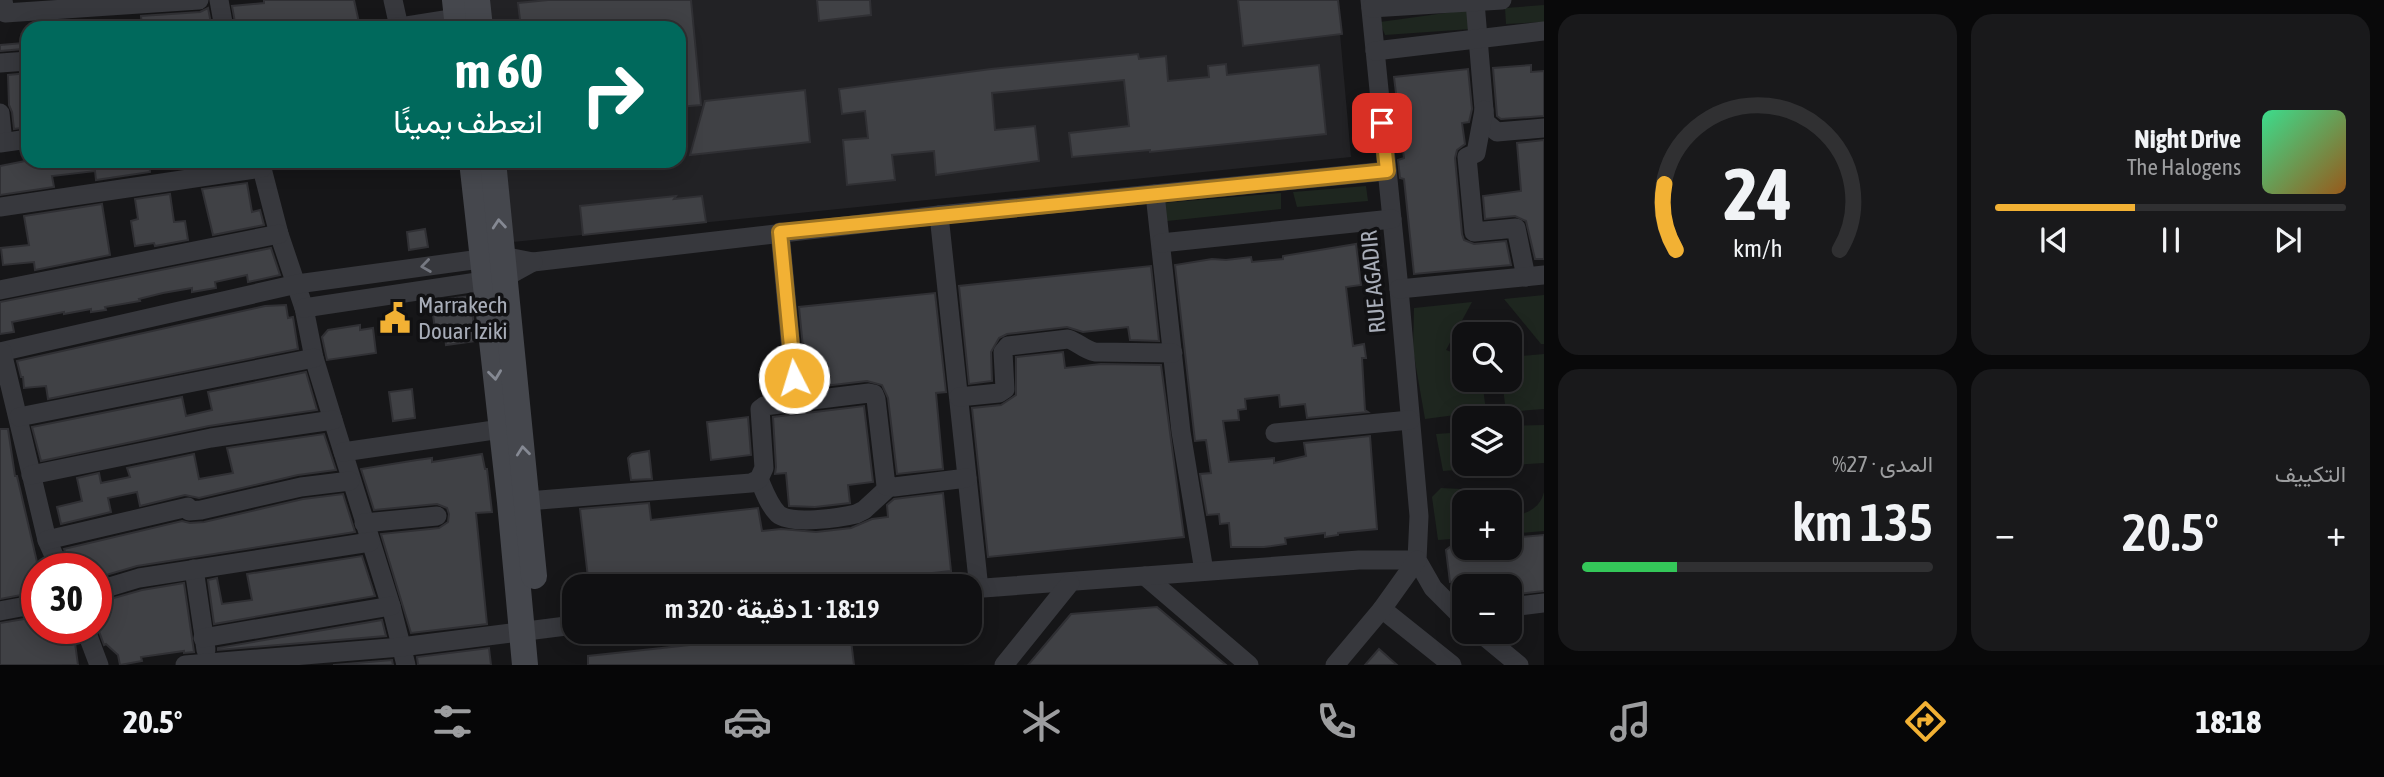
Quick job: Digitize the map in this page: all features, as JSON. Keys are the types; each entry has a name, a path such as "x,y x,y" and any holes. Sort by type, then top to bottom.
{"street":[{"path":"3,9 199,0"},
{"path":"219,0 223,21"},
{"path":"393,0 396,21"},
{"path":"442,21 462,18 477,0"},
{"path":"1370,4 1502,0"},
{"path":"1475,2 1485,122 1497,132 1544,128"},
{"name":"RUE AGADIR","path":"1370,4 1419,516 1417,560"},
{"path":"1375,51 1544,31"},
{"path":"0,62 21,61"},
{"path":"1399,289 1535,276 1516,228 1474,232 1467,158 1476,153 1484,110"},
{"path":"0,113 1,143 21,140"},
{"path":"0,207 237,168"},
{"path":"262,168 279,234 304,308 314,358 391,606 403,656"},
{"path":"473,168 493,268 519,502 530,631 542,665"},
{"path":"493,168 493,268 501,429 519,502"},
{"path":"304,308 533,262 939,215 1387,171"},
{"path":"1155,194 1181,432 1204,571"},
{"path":"939,215 967,478 973,574"},
{"path":"1161,243 1392,219"},
{"path":"780,232 796,402"},
{"path":"0,290 279,234"},
{"path":"53,553 47,540 1,352 297,284 493,268"},
{"path":"959,397 999,393 1005,389 1003,352 1008,346 1068,339 1087,351 1173,353"},
{"path":"19,417 314,358"},
{"path":"519,502 751,483 759,480 764,468 760,409 764,406 869,393 874,394 885,484 889,487"},
{"path":"32,475 211,438 332,420"},
{"path":"1275,433 1410,421"},
{"path":"343,452 501,429"},
{"path":"759,480 772,506 783,517 792,520 856,514 889,487 967,478"},
{"path":"47,540 188,507 189,511 201,510 301,486 350,481"},
{"path":"112,587 139,578 194,569 437,516"},
{"path":"982,588 1359,560 1417,560"},
{"path":"1335,665 1382,609 1417,560"},
{"path":"1417,560 1433,588 1452,607"},
{"path":"194,569 208,664"},
{"path":"1145,576 1249,665"},
{"path":"1004,665 1070,583"},
{"path":"1522,606 1544,603"},
{"path":"204,638 391,606"},
{"path":"0,611 21,607"},
{"path":"1382,609 1452,665"},
{"path":"185,665 403,656 562,627"},
{"path":"524,665 530,631"},
{"path":"91,644 99,665"},
{"path":"1494,644 1520,665"}],"shaded area":[{"path":"470,0 1337,0 1351,157 492,244 485,168 686,168 686,21 472,21"},
{"path":"1544,5 1544,22 1506,24 1505,8"},
{"path":"1467,10 1471,29 1385,35 1380,22"},
{"path":"1366,186 1368,201 1297,207 1293,192"},
{"path":"1281,193 1281,209 1167,221 1163,203"},
{"path":"1544,295 1544,344 1541,344 1504,299"},
{"path":"1472,302 1461,322 1452,322 1452,339 1446,350 1452,352 1452,392 1484,392 1485,406 1452,406 1452,415 1425,419 1413,350 1414,308"},
{"path":"1544,354 1544,409 1522,411 1522,406 1505,406 1504,392 1522,392 1522,356"},
{"path":"1544,425 1544,463 1522,464 1522,426"},
{"path":"1452,433 1452,470 1443,471 1436,434"},
{"path":"1441,488 1461,489 1452,490 1452,539 1438,540 1432,497"},
{"path":"1544,492 1544,531 1522,533 1522,514 1532,510"}],"building":[{"path":"264,0 354,0 359,21 235,21 232,6 264,3"},
{"path":"548,0 691,0 701,105 686,106 686,21 520,21 518,3"},
{"path":"817,0 870,0 871,15 819,21"},
{"path":"1238,0 1338,0 1342,34 1243,46"},
{"path":"208,8 211,21 141,21 141,16 200,12"},
{"path":"21,43 21,49 0,51 0,45"},
{"path":"1138,54 1139,59 1166,56 1168,81 1209,77 1208,66 1226,64 1227,75 1319,65 1326,134 1072,157 1069,133 1129,126 1124,80 992,93 995,130 1035,126 1039,161 936,175 934,151 892,155 895,180 847,185 843,140 868,138 865,111 842,114 839,89 991,69"},
{"path":"1531,65 1531,72 1544,71 1544,116 1501,119 1497,116 1493,68"},
{"path":"1468,69 1472,109 1469,122 1462,123 1465,144 1457,150 1455,158 1462,234 1464,240 1474,244 1506,241 1511,265 1414,274 1404,179 1400,178 1398,160 1404,158 1394,77"},
{"path":"21,74 21,128 14,129 9,105 8,75"},
{"path":"805,90 810,142 690,155 705,101"},
{"path":"1544,140 1544,259 1535,259 1526,221 1515,216 1485,219 1483,196 1521,191 1517,143"},
{"path":"21,162 21,168 150,168 150,172 96,180 95,171 52,176 54,187 0,195 0,166"},
{"path":"247,183 252,212 260,210 264,225 213,235 202,189"},
{"path":"170,194 174,222 185,221 188,240 155,246 154,243 135,246 131,221 138,219 135,199"},
{"path":"676,196 674,199 702,196 706,222 583,235 580,206"},
{"path":"102,204 110,255 35,270 34,262 3,265 1,248 29,245 24,216"},
{"path":"425,229 428,247 409,250 407,232"},
{"path":"1356,244 1361,285 1346,287 1353,346 1364,344 1366,358 1362,358 1365,410 1368,412 1307,418 1305,404 1280,407 1279,395 1245,399 1246,409 1238,410 1239,420 1223,421 1229,462 1274,458 1274,463 1306,456 1304,443 1370,436 1377,529 1325,537 1325,533 1285,538 1286,544 1264,547 1231,547 1229,523 1220,524 1219,514 1207,515 1200,474 1211,473 1206,440 1195,441 1175,265 1212,259 1251,257 1252,262 1283,259 1283,256"},
{"path":"271,248 280,275 248,282 247,275 215,282 216,288 192,292 192,288 163,293 139,299 140,301 105,307 106,310 64,312 12,322 14,332 0,334 0,302"},
{"path":"1151,266 1159,341 1130,340 1128,327 1083,332 1067,327 1007,334 999,338 991,352 992,381 969,384 959,286"},
{"path":"935,293 946,392 936,393 943,469 897,474 888,398 882,385 867,381 807,388 799,307"},
{"path":"470,296 476,341 446,345 444,328 435,329 433,315 456,310 447,299"},
{"path":"286,305 288,318 293,317 298,349 48,399 46,386 24,388 17,361 265,306"},
{"path":"360,325 360,330 373,328 376,353 327,360 322,337 328,330"},
{"path":"1063,352 1065,368 1101,364 1161,365 1184,537 988,557 972,408 1001,405 1016,395 1016,357"},
{"path":"306,372 317,410 209,426 41,461 32,427 182,397 186,416 212,410 208,392"},
{"path":"412,389 415,418 393,421 389,392"},
{"path":"864,406 873,482 848,485 850,503 815,507 789,506 786,473 775,474 773,417"},
{"path":"748,417 751,455 711,460 707,422"},
{"path":"0,429 8,429 15,476 35,553 21,553 21,595 0,599"},
{"path":"324,434 336,470 298,475 199,498 185,495 140,506 137,492 108,498 111,512 61,524 57,507 82,501 77,478 99,473 101,483 130,477 127,468 194,454 199,479 233,473 227,448"},
{"path":"649,451 652,479 631,480 628,458 632,454"},
{"path":"482,454 487,469 492,512 476,513 487,624 411,633 381,534 439,528 448,522 449,514 447,508 437,504 374,510 361,469 432,458 432,462"},
{"path":"943,493 951,571 923,574 588,574 580,509 649,503 651,520 758,508 762,531 781,529 816,532 851,528 872,519 888,517 887,505 894,499"},
{"path":"343,494 355,532 137,566 112,573 112,553 66,553 64,549 182,521 204,522 303,499"},
{"path":"1544,535 1544,591 1522,594 1522,574 1452,574 1450,582 1446,550 1452,546 1452,560 1522,560 1522,537"},
{"path":"362,556 375,596 214,624 208,580 217,578 222,604 252,600 247,574"},
{"path":"184,583 194,652 141,657 142,661 120,665 118,655 106,644 112,644 112,598"},
{"path":"1157,607 1226,665 1028,665 1071,614"},
{"path":"21,620 21,644 75,644 78,665 0,665 0,623"},
{"path":"382,620 386,636 218,650 218,648"},
{"path":"700,644 851,644 854,665 588,665 588,656"},
{"path":"489,648 491,665 418,665 417,657"},
{"path":"1379,649 1397,665 1365,665"},
{"path":"392,660 393,665 333,665"}],"place":[{"name":"Marrakech Douar Iziki","path":"395,318"}],"route":[{"path":"794,378 780,232 1387,171 1382,123"}]}
